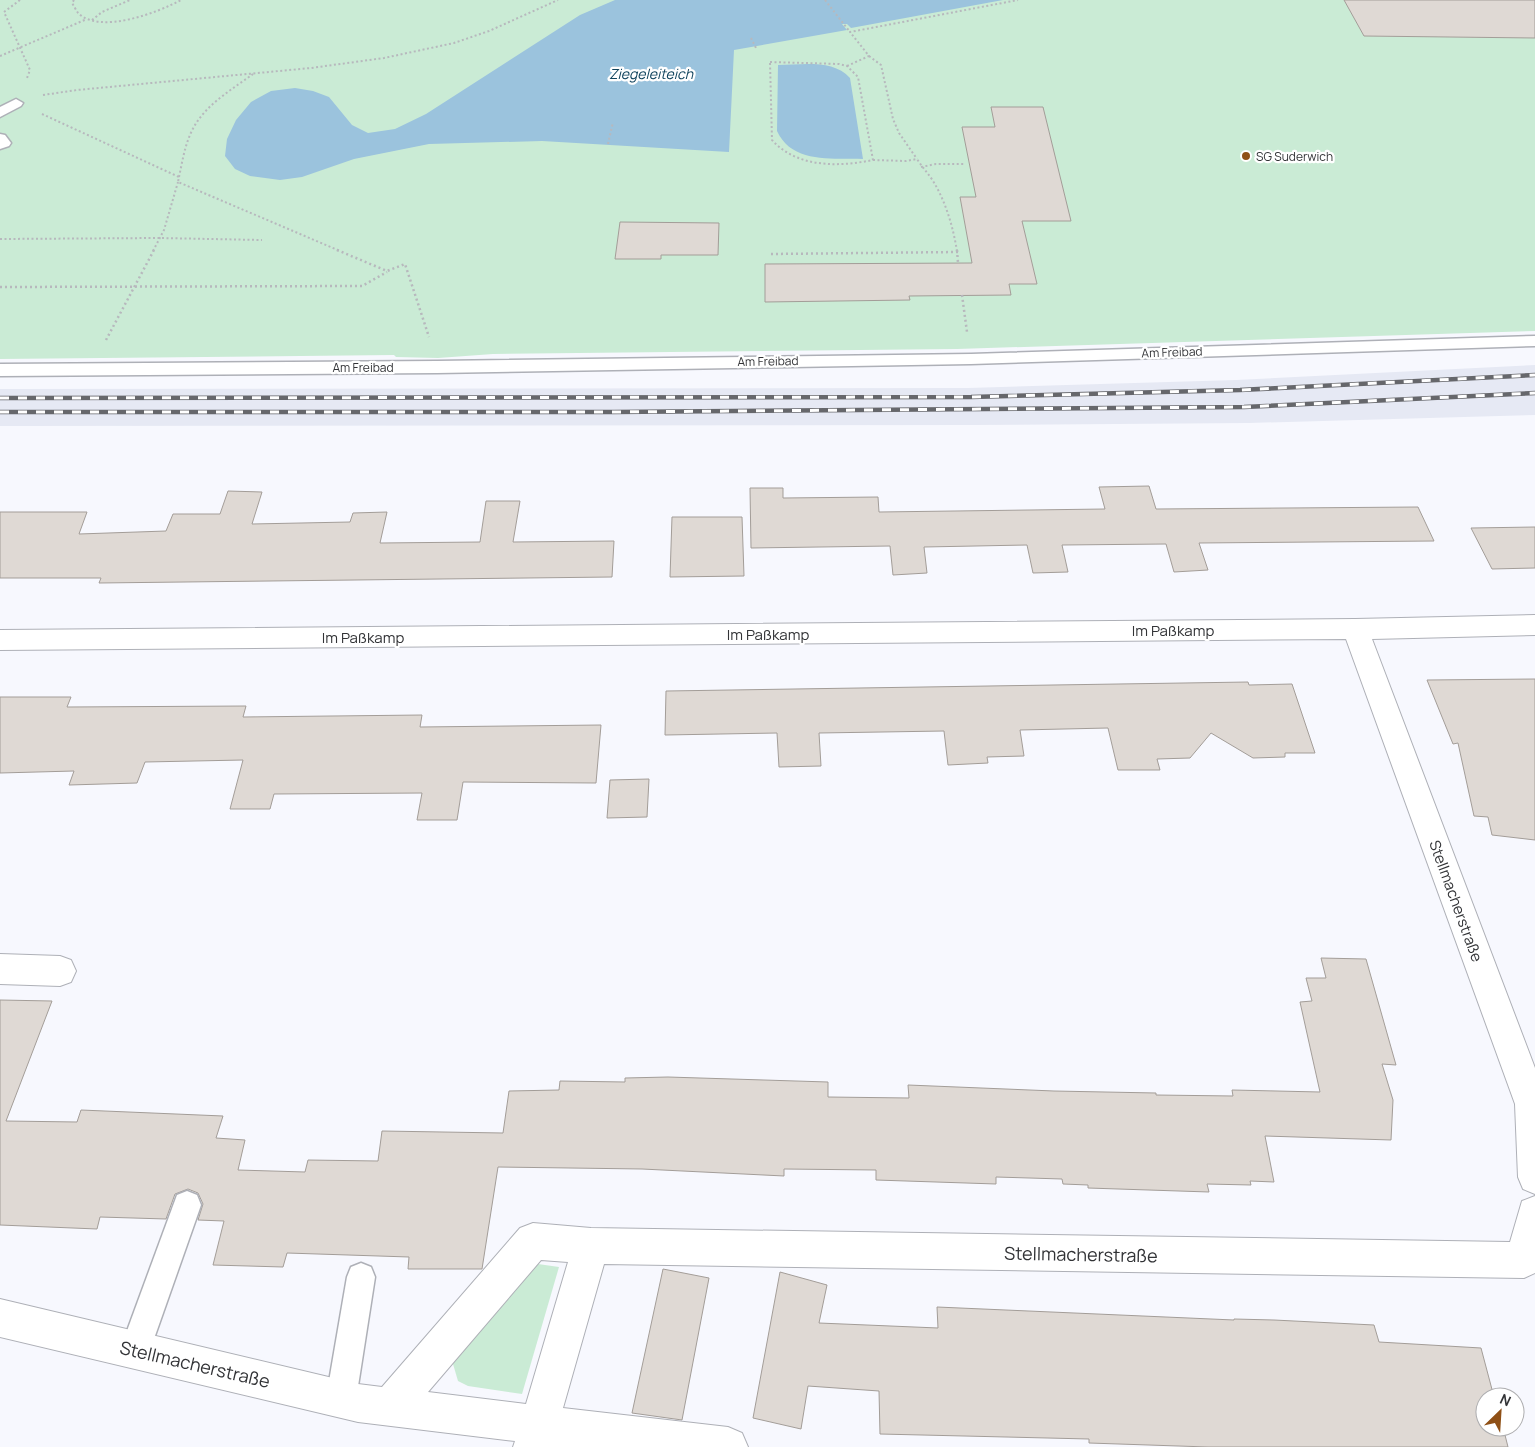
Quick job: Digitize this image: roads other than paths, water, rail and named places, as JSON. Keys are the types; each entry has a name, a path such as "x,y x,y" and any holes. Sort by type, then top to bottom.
{"street":[{"name":"Im Paßkamp","path":"0,640 1355,629 1535,625"},
{"name":"Stellmacherstraße","path":"1355,629 1532,1104 1535,1177"},
{"path":"0,969 60,971"},
{"name":"Stellmacherstraße","path":"391,1406 533,1241 591,1246 1524,1260 1535,1214"},
{"path":"536,1435 591,1246"},
{"name":"Stellmacherstraße","path":"0,1318 341,1399 391,1406 536,1435 728,1447"}],"lane":[{"path":"0,113 16,103"},
{"path":"0,138 4,143 0,145"},
{"name":"Am Freibad","path":"0,370 437,367 971,359 1535,341"},
{"path":"135,1350 187,1205"},
{"path":"341,1399 361,1277"}],"water":[{"name":"Ziegeleiteich","path":"615,0 1003,0 851,28 847,24 842,24 847,30 734,50 729,152 542,141 429,144 354,159 302,177 280,180 250,176 235,169 225,156 227,139 236,120 251,102 271,91 295,88 313,91 329,97 352,125 368,133 395,129 426,114 580,15"},
{"path":"817,64 835,68 850,78 863,159 814,157 793,149 784,142 777,131 778,65"}],"railway":[{"path":"0,398 971,397 1240,390 1535,375"},
{"path":"0,412 614,412 1244,407 1535,393"}],"place":[{"name":"SG Suderwich","path":"1246,156"}]}
